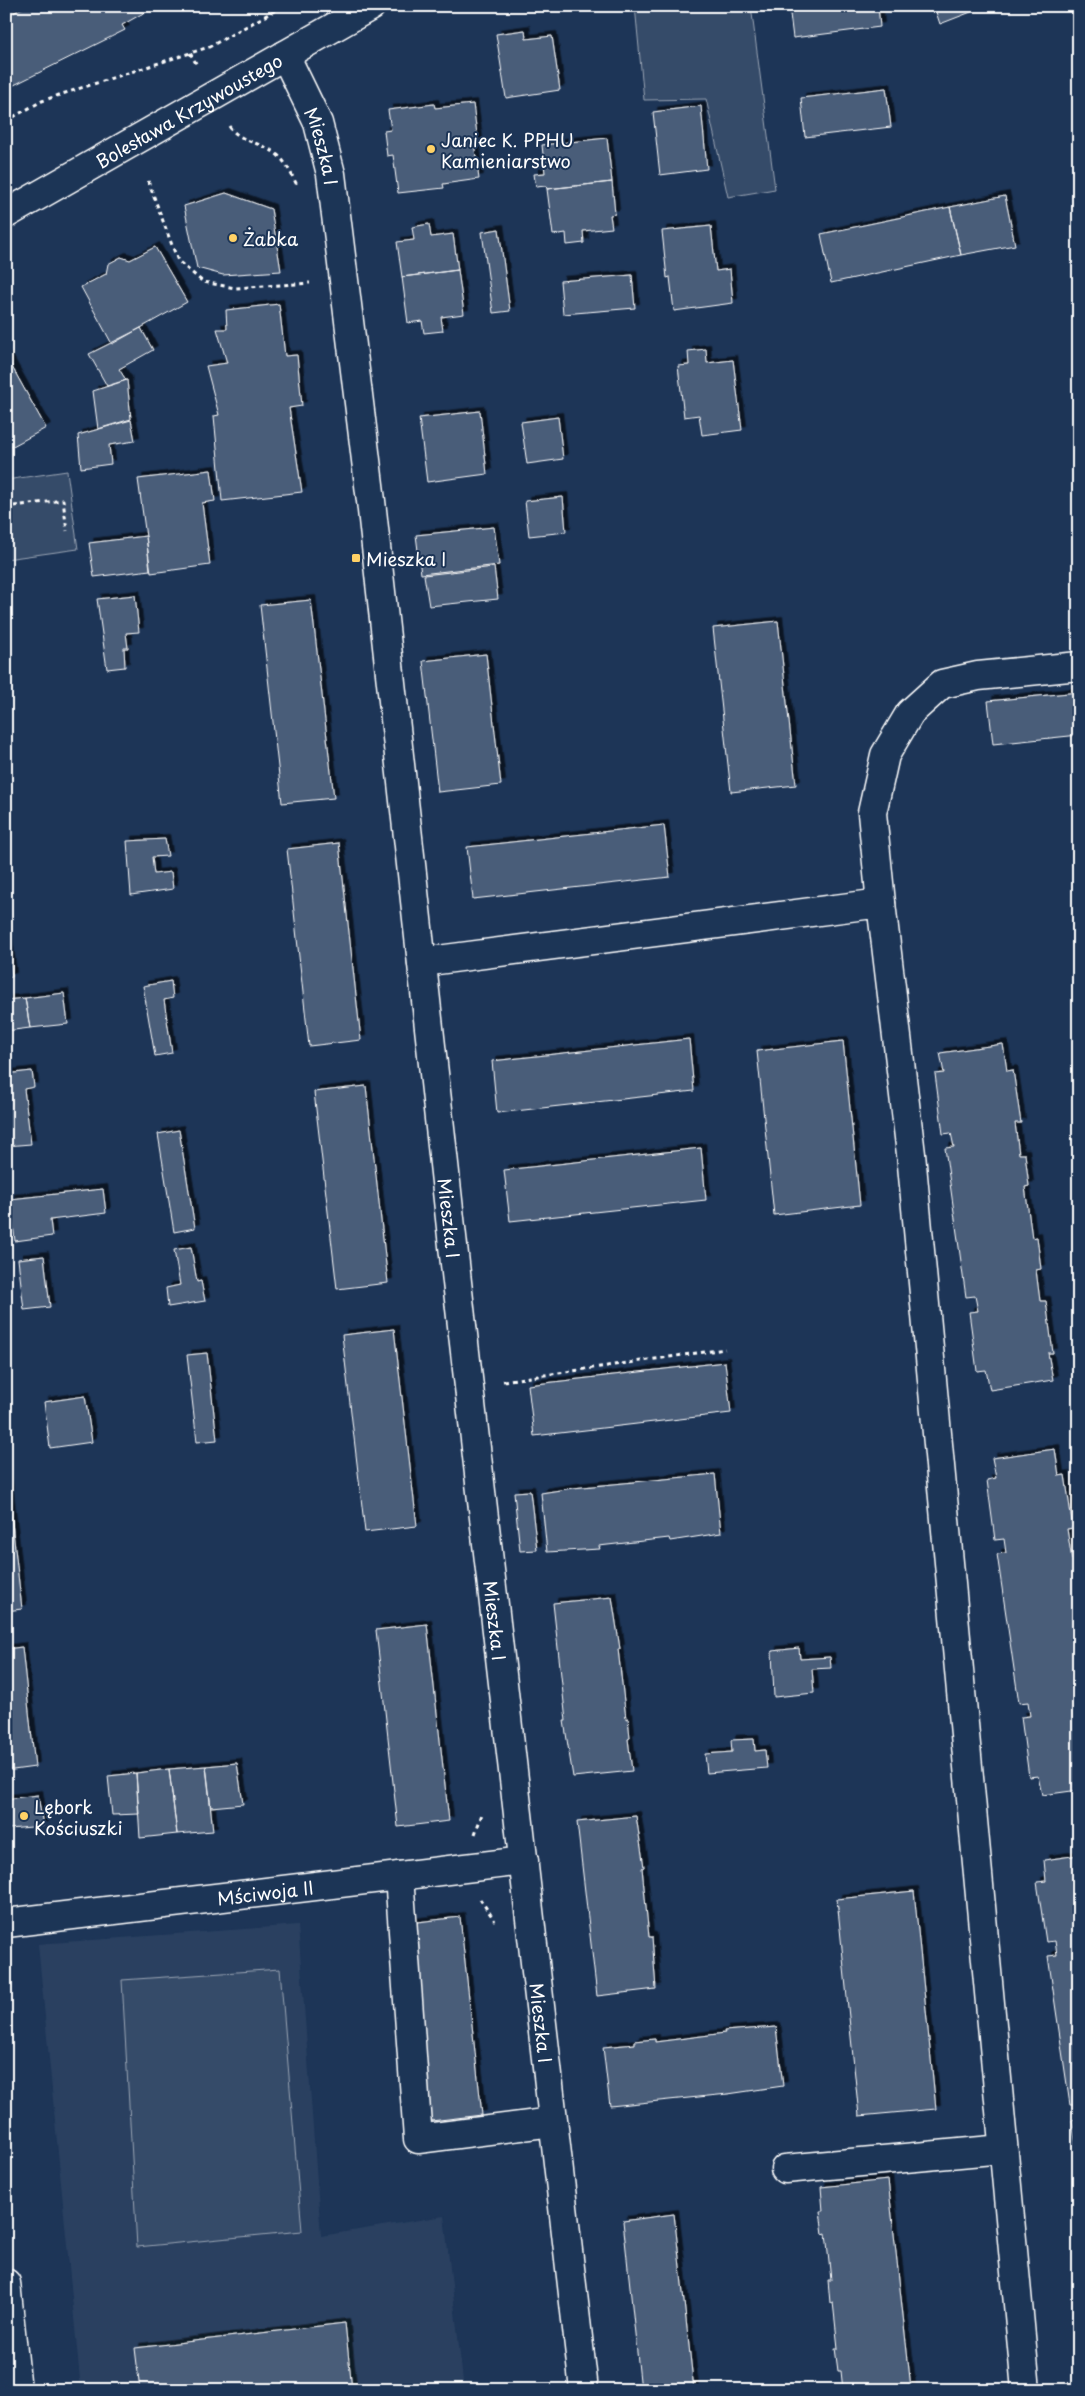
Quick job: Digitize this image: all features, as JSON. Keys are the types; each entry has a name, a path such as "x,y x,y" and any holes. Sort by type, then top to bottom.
{"street":[{"name":"Bolesława Krzywoustego","path":"6,214 371,6"},
{"name":"Mieszka I","path":"285,55 318,123 331,174 371,501 457,1282 584,2390"},
{"path":"1026,2390 911,1154 872,812 885,755 910,713 942,684 978,676 1079,666"},
{"path":"422,962 881,903"},
{"name":"Mściwoja II","path":"6,1923 524,1861"},
{"path":"399,1876 418,2139 553,2122"},
{"path":"785,2169 1003,2149"},
{"path":"6,2283 17,2390"}],"path":[{"path":"6,121 59,94 209,47 283,6"},
{"path":"148,181 178,261 203,282 235,288 312,283"},
{"path":"6,508 63,500 67,531"},
{"path":"498,1382 725,1349"}],"shaded area":[{"path":"635,6 751,6 775,189 728,197 706,99 644,100"},
{"path":"67,471 78,549 6,559 6,480"},
{"path":"298,1925 321,2236 444,2216 464,2390 81,2390 38,1944"},
{"path":"280,1969 302,2231 137,2247 122,1980"}],"building":[{"path":"26,6 156,6 122,25 125,30 6,89 6,17"},
{"path":"789,6 878,6 880,27 793,38"},
{"path":"934,6 978,6 970,9 971,12 940,24"},
{"path":"525,30 526,39 552,36 560,90 506,98 496,34"},
{"path":"886,88 891,127 805,137 801,98"},
{"name":"Janiec K. PPHU Kamieniarstwo","path":"434,104 435,108 473,104 478,142 474,143 479,179 443,184 444,188 398,193 393,155 387,156 384,131 391,130 388,110"},
{"path":"701,106 707,169 660,175 653,112"},
{"path":"607,138 612,182 547,189 546,186 536,187 534,174 545,173 542,145"},
{"path":"612,182 615,214 610,215 612,228 583,231 584,243 567,245 566,233 553,235 547,189"},
{"name":"Żabka","path":"226,193 271,209 281,271 223,275 197,268 184,206"},
{"path":"1005,196 1015,245 961,255 950,207"},
{"path":"950,207 961,255 831,283 821,234"},
{"path":"429,224 431,237 453,234 458,270 402,277 397,242 414,240 412,227"},
{"path":"711,226 716,271 730,269 733,303 674,311 670,277 667,278 662,231"},
{"path":"499,229 510,311 493,313 482,232"},
{"path":"155,247 187,302 112,344 81,287 106,274 108,264 121,257 130,260"},
{"path":"458,270 464,314 441,317 443,331 424,333 422,321 408,323 402,277"},
{"path":"632,275 635,308 563,314 560,281"},
{"path":"279,304 285,356 297,355 302,406 289,408 302,492 222,501 214,416 219,415 206,366 227,363 217,329 227,329 226,310"},
{"path":"141,328 153,350 119,369 126,380 107,386 89,354"},
{"path":"706,349 707,363 733,360 742,430 702,435 699,415 684,417 678,366 689,365 688,351"},
{"path":"6,356 46,428 11,447 6,438"},
{"path":"127,380 131,419 98,429 93,391"},
{"path":"480,411 487,474 427,482 419,418"},
{"path":"558,417 563,459 527,464 521,422"},
{"path":"131,420 135,441 109,445 111,464 81,468 78,435"},
{"path":"211,470 215,501 202,503 210,565 151,573 138,479"},
{"path":"563,497 566,532 529,536 525,501"},
{"path":"494,527 499,565 421,574 416,535"},
{"path":"146,536 150,570 94,577 89,543"},
{"path":"494,567 498,599 429,606 424,575"},
{"path":"135,595 139,632 126,633 128,648 124,648 125,667 107,669 97,599"},
{"path":"311,600 334,798 282,803 260,605"},
{"path":"778,621 796,785 731,792 713,628"},
{"path":"486,654 501,785 438,792 423,661"},
{"path":"1079,692 1079,735 993,744 988,701"},
{"path":"664,825 670,877 473,899 467,847"},
{"path":"165,839 168,856 152,857 154,874 171,872 173,889 131,895 127,841"},
{"path":"339,843 361,1040 309,1046 287,849"},
{"path":"6,927 12,977 6,978"},
{"path":"171,981 173,998 164,1000 172,1053 155,1056 143,986"},
{"path":"64,993 68,1024 30,1028 25,998"},
{"path":"25,998 30,1028 6,1031 6,1000"},
{"path":"689,1039 694,1091 497,1113 492,1061"},
{"path":"843,1041 860,1205 774,1215 757,1051"},
{"path":"1003,1044 1007,1071 1013,1070 1021,1123 1015,1123 1019,1154 1025,1154 1029,1186 1025,1187 1032,1238 1037,1237 1041,1269 1036,1270 1040,1301 1046,1301 1053,1353 1048,1353 1053,1380 990,1390 986,1370 977,1371 969,1312 978,1311 975,1296 966,1297 945,1148 954,1147 951,1133 943,1134 935,1074 944,1073 940,1053"},
{"path":"32,1071 34,1087 24,1089 31,1144 6,1146 6,1074"},
{"path":"366,1086 388,1283 337,1289 314,1092"},
{"path":"179,1130 195,1228 174,1232 158,1134"},
{"path":"701,1148 706,1200 510,1221 504,1170"},
{"path":"103,1189 106,1213 50,1220 52,1236 15,1241 10,1199"},
{"path":"191,1247 197,1282 201,1281 205,1301 168,1307 166,1288 180,1285 174,1250"},
{"path":"44,1256 50,1307 24,1310 18,1259"},
{"path":"394,1329 417,1526 365,1532 342,1335"},
{"path":"207,1353 217,1440 197,1442 187,1355"},
{"path":"725,1362 731,1413 534,1436 528,1385"},
{"path":"85,1396 92,1442 50,1448 44,1402"},
{"path":"1055,1449 1059,1476 1065,1475 1073,1528 1067,1529 1072,1560 1077,1559 1079,1571 1079,1592 1076,1593 1079,1610 1079,1790 1042,1795 1038,1776 1029,1777 1021,1717 1030,1716 1028,1702 1019,1703 997,1554 1006,1553 1004,1539 995,1540 987,1480 996,1478 992,1458"},
{"path":"6,1471 22,1609 6,1611"},
{"path":"715,1474 721,1533 670,1541 669,1538 599,1546 600,1549 547,1552 541,1493"},
{"path":"530,1491 537,1550 520,1551 514,1492"},
{"path":"612,1597 620,1649 618,1649 626,1719 628,1718 630,1738 628,1739 632,1771 573,1777 564,1721 566,1721 553,1603"},
{"path":"427,1624 449,1821 398,1827 376,1630"},
{"path":"22,1647 35,1767 6,1771 6,1649"},
{"path":"799,1648 800,1659 830,1657 831,1668 812,1669 814,1693 774,1697 772,1651"},
{"path":"754,1739 755,1751 765,1750 767,1768 707,1773 705,1754 732,1752 731,1740"},
{"path":"237,1763 243,1804 211,1807 206,1766"},
{"path":"206,1766 213,1831 177,1834 169,1769"},
{"path":"169,1769 177,1834 140,1838 136,1773"},
{"path":"136,1773 139,1814 112,1815 108,1776"},
{"name":"Lębork Kościuszki","path":"38,1795 43,1826 9,1829 6,1799"},
{"path":"636,1816 644,1867 642,1868 649,1937 652,1937 656,1989 597,1996 577,1822"},
{"path":"1079,1855 1079,2105 1070,2105 1048,1956 1057,1955 1055,1941 1046,1942 1037,1882 1046,1881 1044,1860"},
{"path":"914,1891 936,2109 859,2116 837,1899"},
{"path":"460,1917 482,2115 431,2121 409,1923"},
{"path":"776,2027 783,2086 728,2094 610,2106 603,2047 635,2044 635,2041 655,2039 655,2042 725,2033 724,2031"},
{"path":"1079,2118 1079,2167 1072,2120"},
{"path":"888,2180 911,2388 843,2390 841,2371 838,2371 835,2348 838,2348 833,2302 830,2303 828,2280 831,2280 826,2233 823,2234 820,2211 823,2211 821,2187"},
{"path":"674,2214 694,2390 641,2390 623,2221"},
{"path":"345,2323 352,2390 140,2390 135,2348"}],"place":[{"name":"Janiec K. PPHU Kamieniarstwo","path":"431,149"},
{"name":"Żabka","path":"233,238"},
{"name":"Mieszka I","path":"356,558"},
{"name":"Lębork Kościuszki","path":"24,1816"}]}
